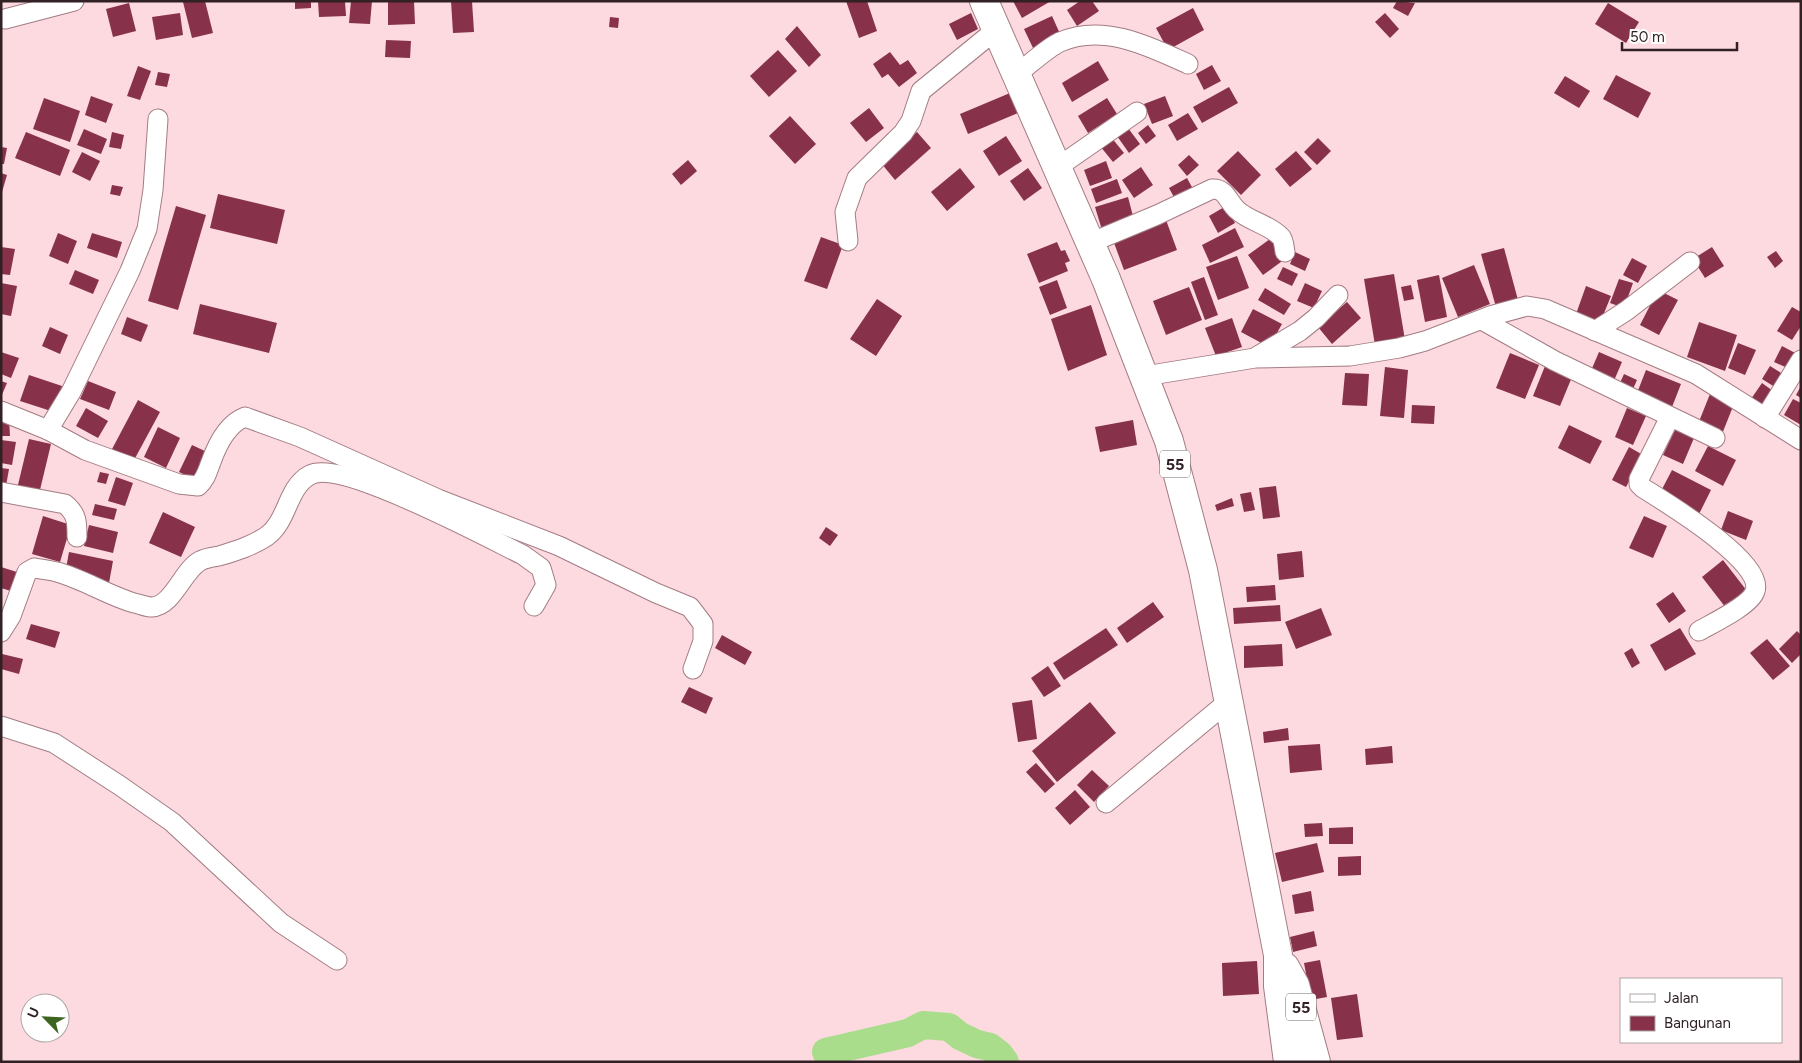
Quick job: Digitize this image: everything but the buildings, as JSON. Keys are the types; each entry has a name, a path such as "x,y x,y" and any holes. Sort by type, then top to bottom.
{"highway":[{"name":"55","path":"984,1 1090,243 1169,441 1204,570 1230,700 1278,955 1278,986 1288,1062"},
{"name":"55","path":"1278,955 1295,985 1316,1062"}],"street":[{"path":"3,23 13,1"},
{"path":"3,23 74,1"},
{"path":"848,241 846,212 857,178 907,127 911,121 921,90 997,29"},
{"path":"1017,74 1059,42 1079,37 1106,35 1131,40 1188,64"},
{"path":"1058,167 1137,112"},
{"path":"48,430 87,361 130,271 147,229 153,190 158,119"},
{"path":"1090,243 1218,188 1223,191 1238,211 1279,235 1283,239 1285,252"},
{"path":"1595,331 1626,311 1690,262"},
{"path":"1255,358 1311,322 1338,294"},
{"path":"1144,376 1255,358 1350,356 1399,348 1425,341 1490,316 1527,306 1545,309 1696,374 1801,440"},
{"path":"1482,320 1555,361 1716,438"},
{"path":"1765,418 1801,360"},
{"path":"1,411 48,430 85,450 179,484 198,486 205,479 221,439 236,421 245,417 284,431 438,499 559,546 656,594 690,607 703,624 703,642 693,669"},
{"path":"1670,417 1639,479 1639,484 1687,516 1740,558 1749,569 1756,583 1755,592 1749,601 1700,631"},
{"path":"1,632 11,616 27,572 34,568 57,572 122,599 153,607 159,605 173,594 186,572 200,560 246,548 269,535 285,512 296,487 304,478 313,473 324,472 352,477 396,494 524,555 540,568 546,585 534,606"},
{"path":"1,492 65,504 73,511 77,522 77,537"},
{"path":"1106,804 1230,700"},
{"path":"1,726 54,743 134,795 172,822 281,923 337,960"}],"waterway":[{"path":"826,1052 908,1033 923,1025 949,1027 960,1036 977,1044 990,1047 1005,1062"}]}
